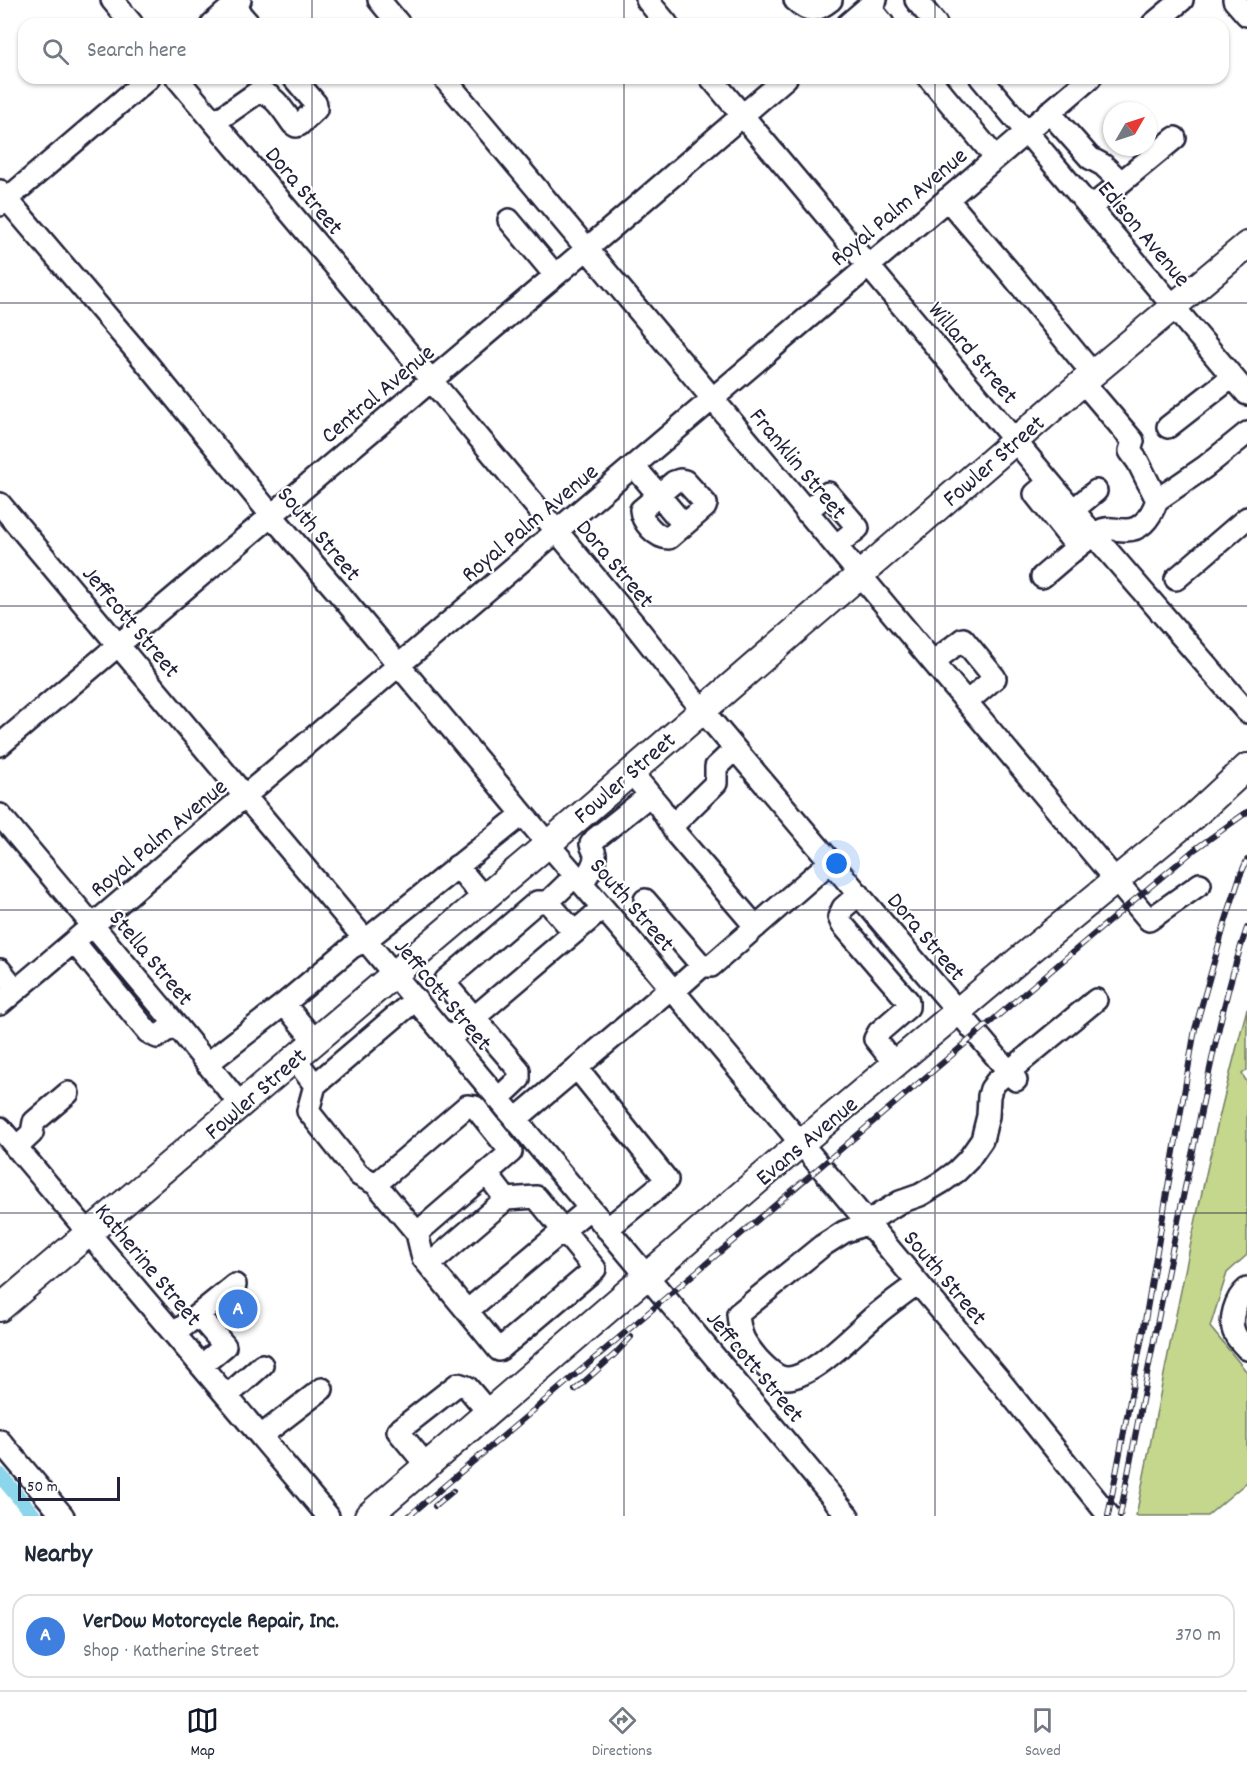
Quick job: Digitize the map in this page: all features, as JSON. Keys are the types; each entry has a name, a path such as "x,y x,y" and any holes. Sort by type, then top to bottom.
{"main road":[{"name":"Fowler Street","path":"0,1308 548,844 1173,305 1247,245"},
{"name":"Evans Avenue","path":"368,1516 800,1144 1193,817 1247,767"}],"street":[{"path":"112,0 127,18"},
{"path":"379,0 394,18"},
{"path":"647,0 662,18"},
{"path":"795,0 808,9 819,9 831,0"},
{"path":"916,0 931,18"},
{"path":"1161,18 1182,0"},
{"path":"1234,0 1247,15"},
{"path":"219,18 237,3 246,18"},
{"path":"855,18 872,3 880,18"},
{"path":"2,198 141,84"},
{"name":"Dora Street","path":"182,84 634,624 702,710 1012,1076"},
{"path":"215,122 258,92 264,92 296,126 316,109 316,104 299,84"},
{"name":"Franklin Street","path":"449,84 1149,921 1200,884"},
{"name":"Willard Street","path":"716,84 1073,510 1086,541 1247,712"},
{"name":"Central Avenue","path":"0,745 779,84"},
{"path":"934,84 995,157"},
{"name":"Edison Avenue","path":"986,84 1247,394"},
{"name":"Royal Palm Avenue","path":"0,1004 1083,84"},
{"path":"1049,112 1089,158 1103,165 1121,182"},
{"path":"1048,158 1072,138"},
{"path":"1090,208 1175,138"},
{"name":"South Street","path":"2,198 144,360 272,516 1000,1381 1109,1516"},
{"path":"947,199 1007,269 1133,441 1130,451 1157,500"},
{"path":"509,220 555,275"},
{"path":"1168,427 1232,376"},
{"path":"1042,578 1086,541 1107,528 1130,530 1138,527 1150,517 1157,500 1205,467 1247,433"},
{"path":"634,466 658,495"},
{"path":"680,480 685,481 706,504 669,538 664,538 658,536 642,517 641,510 658,495 680,480"},
{"path":"1049,482 1035,495 1086,541"},
{"path":"1073,510 1096,491"},
{"path":"806,512 828,493 858,528 836,546"},
{"name":"Jeffcott Street","path":"0,504 848,1516"},
{"path":"1176,579 1247,518"},
{"path":"933,662 963,639 995,678 967,702"},
{"path":"672,826 716,783 716,767 735,749"},
{"path":"631,772 693,854 756,927"},
{"path":"498,1099 519,1079 519,1070 447,986 446,980 537,902 548,902 588,874 595,853 591,844 650,795"},
{"path":"207,1064 523,814"},
{"name":"Stella Street","path":"0,815 240,1104"},
{"path":"515,1120 702,966 711,966 831,861"},
{"path":"457,866 484,898"},
{"path":"859,894 843,908 839,917 842,924 908,1001 908,1007 879,1032 875,1039 895,1064"},
{"path":"645,900 702,966"},
{"path":"548,902 574,932"},
{"path":"449,1039 603,908"},
{"path":"74,942 148,1032 158,1037 175,1023"},
{"path":"0,970 16,990"},
{"path":"375,990 396,1015"},
{"path":"416,999 315,1085 308,1111 359,1175 376,1184 417,1233 423,1258 499,1350 595,1269 536,1197 506,1199 429,1265"},
{"path":"918,1283 878,1313 819,1364 800,1375 786,1378 769,1371 744,1342 739,1328 738,1314 822,1246 868,1223 900,1202 920,1195 942,1182 968,1160 982,1140 991,1089 996,1082 1012,1076 1096,1000"},
{"path":"284,1005 315,1041"},
{"path":"295,1059 315,1085"},
{"path":"577,1068 667,1180 607,1229"},
{"path":"467,1106 465,1095 474,1070"},
{"path":"7,1141 32,1133 34,1122 68,1094"},
{"path":"376,1184 467,1106 475,1107 511,1152 417,1233"},
{"name":"Katherine Street","path":"7,1141 89,1234 328,1516"},
{"path":"486,1173 506,1199"},
{"path":"467,1311 590,1208"},
{"path":"174,1334 235,1285"},
{"path":"1247,1289 1240,1295 1234,1311 1233,1324 1234,1333 1247,1349"},
{"path":"198,1315 225,1346 201,1366"},
{"path":"227,1396 262,1365"},
{"path":"427,1466 398,1431 458,1384 467,1387 489,1413"},
{"path":"261,1436 322,1389"},
{"path":"0,1441 63,1516"}],"green space":[{"path":"1247,1009 1247,1070 1242,1074 1247,1082 1247,1255 1227,1273 1210,1327 1247,1372 1247,1482 1207,1516 1136,1516 1201,1198"}],"waterway":[{"path":"0,1475 34,1516"}],"railway":[{"path":"409,1516 1133,901 1194,850 1247,812"},
{"path":"1108,1516 1145,1321 1195,1029 1225,923 1247,860"},
{"path":"1120,1516 1223,1010 1247,928"},
{"path":"575,1390 631,1337"},
{"path":"435,1506 453,1491"}],"place":[{"name":"VerDow Motorcycle Repair, Inc.","path":"238,1309"}]}
